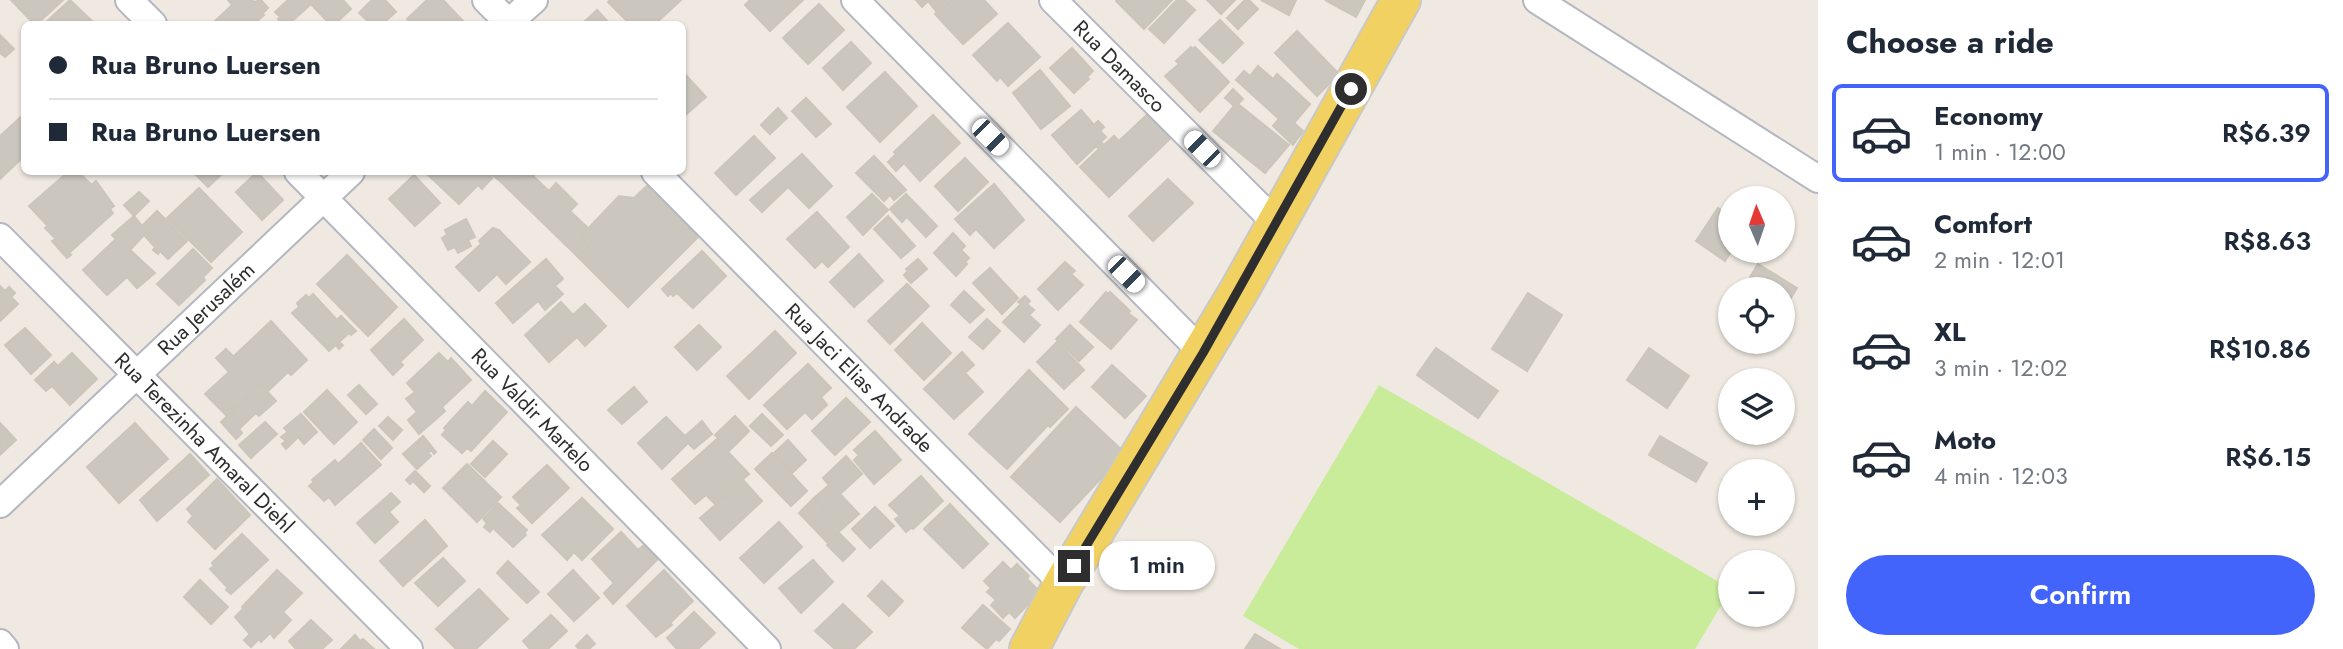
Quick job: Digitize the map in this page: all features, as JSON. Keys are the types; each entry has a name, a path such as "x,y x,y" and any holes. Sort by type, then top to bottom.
{"main road":[{"path":"1029,649 1063,584 1203,353 1401,0"}],"street":[{"path":"129,0 150,21"},
{"path":"486,0 505,21"},
{"path":"511,21 534,0"},
{"path":"855,0 1203,353"},
{"name":"Rua Damasco","path":"1053,0 1276,223"},
{"path":"1536,0 1818,179"},
{"name":"Rua Valdir Martelo","path":"301,175 767,649"},
{"name":"Rua Jerusalém","path":"0,504 348,175"},
{"name":"Rua Jaci Elias Andrade","path":"658,175 1063,584"},
{"name":"Rua Terezinha Amaral Diehl","path":"0,237 409,649"},
{"path":"0,643 5,649"}],"green space":[{"path":"1379,385 1718,581 1718,611 1695,649 1299,649 1243,616"}],"building":[{"path":"11,0 63,0 40,21 31,21"},
{"path":"70,0 92,21 47,21"},
{"path":"228,0 261,0 268,8 257,21 215,21 232,5"},
{"path":"288,0 307,0 311,4 292,21 280,21 275,12"},
{"path":"307,0 343,0 351,9 338,21 327,21"},
{"path":"372,0 385,0 396,12 386,21 368,21 359,13"},
{"path":"427,0 443,0 463,21 409,21 407,19"},
{"path":"681,0 658,21 627,21 608,2"},
{"path":"750,0 803,0 770,31 745,5"},
{"path":"916,0 948,0 936,11 928,1 922,7"},
{"path":"951,0 984,0 997,14 963,44 935,14"},
{"path":"1117,0 1172,0 1144,29 1116,1"},
{"path":"1177,0 1184,0 1195,10 1164,43 1149,29"},
{"path":"1207,0 1235,0 1221,14"},
{"path":"1245,0 1249,0 1258,9 1238,29 1227,18"},
{"path":"1261,0 1296,0 1289,15"},
{"path":"1325,0 1365,0 1356,17"},
{"path":"819,4 844,30 808,64 783,38"},
{"path":"597,10 607,21 585,21"},
{"path":"1220,20 1243,43 1223,63 1199,40"},
{"path":"1008,23 1040,57 1008,86 1000,77 997,81 973,55"},
{"path":"1297,31 1339,74 1317,96 1275,53"},
{"path":"0,35 14,49 5,57 0,53"},
{"path":"851,42 871,63 843,90 823,68"},
{"path":"1191,47 1195,47 1229,82 1200,112 1165,76 1179,64 1176,61"},
{"path":"1072,48 1093,71 1087,77 1089,79 1074,93 1050,68"},
{"path":"1258,66 1273,79 1277,74 1310,104 1294,123 1303,131 1293,145 1273,126 1279,119 1236,80 1244,71 1250,76"},
{"path":"1040,70 1070,106 1041,129 1013,93"},
{"path":"885,72 917,106 880,142 847,107"},
{"path":"686,75 706,97 686,114"},
{"path":"1233,89 1243,99 1238,104 1289,145 1265,173 1213,131 1234,106 1225,98"},
{"path":"806,98 831,124 816,137 792,111"},
{"path":"778,108 787,118 770,134 761,125"},
{"path":"1081,110 1094,125 1098,121 1104,127 1100,131 1106,137 1077,164 1052,135"},
{"path":"1152,110 1174,135 1109,197 1080,167 1099,149 1096,146 1101,142 1104,145 1114,136 1119,141"},
{"path":"933,115 960,143 920,181 904,163 896,171 888,162 896,154 894,152"},
{"path":"21,117 21,159 0,179 0,136"},
{"path":"754,136 775,158 736,195 715,173"},
{"path":"802,154 832,186 809,208 788,187 762,212 750,200"},
{"path":"874,156 906,190 894,200 890,195 884,201 856,173"},
{"path":"965,158 988,182 958,211 935,186"},
{"path":"65,175 81,175 92,185 48,226 29,206"},
{"path":"196,175 221,175 208,187"},
{"path":"254,175 260,175 283,200 262,220 236,192"},
{"path":"414,175 440,203 415,226 389,199"},
{"path":"428,175 488,175 492,178 482,189 478,185 459,204"},
{"path":"492,175 534,175 533,176 500,181"},
{"path":"533,176 549,191 556,183 577,204 570,211 588,228 580,237 589,246 578,257 500,181"},
{"path":"1168,179 1193,203 1153,241 1129,216"},
{"path":"96,181 114,206 110,209 113,213 69,253 71,255 67,258 52,241 56,239 45,228"},
{"path":"994,184 1024,220 994,248 976,229 970,235 955,219"},
{"path":"647,186 698,237 628,307 578,257 589,246 580,237 619,196 634,198"},
{"path":"199,188 242,232 211,262 167,218"},
{"path":"139,192 149,201 134,216 124,205"},
{"path":"872,194 888,210 863,235 847,217"},
{"path":"906,194 937,226 926,237 907,217 902,222 890,209"},
{"path":"1718,208 1718,256 1696,241"},
{"path":"157,211 187,241 168,259 160,251 158,254 153,250 155,247 144,235 149,231 143,225"},
{"path":"817,212 849,247 828,267 822,261 815,268 787,239"},
{"path":"134,216 147,232 130,250 155,273 137,288 127,277 107,295 83,270 116,239 112,235"},
{"path":"888,216 915,246 901,258 874,229"},
{"path":"466,219 475,237 468,240 471,246 458,253 455,247 448,250 442,238 447,235 445,230"},
{"path":"493,228 499,230 530,262 506,284 497,274 479,291 456,267 481,244 479,241"},
{"path":"953,233 965,246 961,250 969,258 956,276 934,253"},
{"path":"193,249 212,268 203,277 205,280 179,305 157,284"},
{"path":"702,251 726,276 693,308 677,293 668,296 662,289"},
{"path":"859,254 883,281 854,307 830,282"},
{"path":"347,255 397,307 368,336 317,284"},
{"path":"546,259 563,279 555,286 563,294 545,310 538,301 513,323 496,303"},
{"path":"918,259 927,269 911,283 904,275 908,271 906,269"},
{"path":"1065,262 1075,271 1071,274 1083,285 1058,310 1038,289"},
{"path":"1758,264 1779,277 1750,277"},
{"path":"990,268 1018,298 1002,314 973,283"},
{"path":"907,284 929,306 890,344 868,321"},
{"path":"0,286 5,291 9,287 15,293 11,297 18,304 0,321"},
{"path":"964,291 984,310 970,323 951,305"},
{"path":"1106,292 1110,292 1137,320 1111,349 1080,322"},
{"path":"1528,293 1562,315 1527,371 1492,349"},
{"path":"313,294 337,320 341,316 356,331 351,335 349,333 339,342 343,345 339,349 336,345 329,351 292,313 299,307 297,303 306,295 309,298"},
{"path":"1025,296 1030,301 1027,304 1034,310 1029,315 1040,325 1024,342 1003,322 1021,304 1018,302"},
{"path":"561,302 573,315 585,304 606,326 585,346 577,337 549,362 525,335"},
{"path":"404,319 423,340 400,362 403,365 393,375 371,350"},
{"path":"987,319 1000,331 983,349 969,337"},
{"path":"271,321 307,360 291,375 288,372 267,392 233,357"},
{"path":"922,323 951,353 924,380 895,350"},
{"path":"699,325 721,347 697,370 675,347"},
{"path":"1070,325 1093,347 1079,361 1056,339"},
{"path":"25,328 51,355 31,374 5,345"},
{"path":"775,331 796,353 749,399 727,376"},
{"path":"1057,342 1084,370 1064,389 1037,362"},
{"path":"1436,348 1498,391 1478,418 1417,375"},
{"path":"1649,348 1689,376 1667,408 1627,380"},
{"path":"226,349 260,384 227,416 205,394 229,372 216,358"},
{"path":"962,352 974,365 965,373 983,392 954,419 924,389"},
{"path":"72,353 97,379 70,405 52,386 46,391 35,380 54,362 58,366"},
{"path":"439,353 448,362 451,358 471,380 442,407 445,411 419,434 408,420 417,412 406,399 415,392 407,383"},
{"path":"808,364 831,388 821,397 827,405 812,419 805,412 787,429 764,405"},
{"path":"1112,365 1146,396 1125,418 1092,387"},
{"path":"1029,370 1068,409 1050,427 1048,425 1007,469 969,434"},
{"path":"260,384 276,401 259,416 256,413 239,429 242,433 236,439 221,422"},
{"path":"359,385 377,404 366,414 348,395"},
{"path":"634,387 647,402 622,424 608,410"},
{"path":"327,390 357,422 334,444 304,412"},
{"path":"485,391 507,412 471,451 467,448 462,453 442,435 446,430 444,428 468,402 472,406"},
{"path":"846,398 870,422 835,455 812,431"},
{"path":"1076,407 1125,453 1060,522 1011,477"},
{"path":"301,414 317,432 304,444 298,437 286,449 282,444 286,441 281,437 288,432 284,428"},
{"path":"762,414 783,435 771,446 750,426"},
{"path":"735,416 749,431 728,452 749,474 715,504 706,495 695,504 672,479 718,438 715,435"},
{"path":"388,417 402,430 393,440 379,426"},
{"path":"666,417 685,436 702,421 712,434 694,449 688,443 662,469 638,443"},
{"path":"265,422 277,434 251,458 239,445"},
{"path":"0,423 16,440 0,455"},
{"path":"135,423 168,459 119,503 87,467"},
{"path":"374,429 392,448 381,459 363,440"},
{"path":"875,431 901,460 874,484 854,460 859,455 854,450"},
{"path":"423,436 436,452 434,454 431,450 428,453 431,456 417,469 403,454"},
{"path":"1660,436 1707,463 1696,482 1649,455"},
{"path":"788,440 806,460 792,473 774,453"},
{"path":"493,441 507,454 485,477 471,464"},
{"path":"361,443 381,465 335,505 329,497 324,501 309,486 314,482 312,480 335,460 338,464"},
{"path":"772,453 807,491 791,506 755,469"},
{"path":"190,454 209,475 157,521 140,500"},
{"path":"846,456 862,474 840,494 859,514 843,528 814,498 829,485 823,478"},
{"path":"467,464 501,497 477,522 443,488"},
{"path":"547,465 569,488 532,523 517,508 521,505 513,497"},
{"path":"415,471 430,486 424,492 413,481 410,484 406,480"},
{"path":"921,476 943,501 913,529 906,532 895,519 900,516 889,505"},
{"path":"217,479 250,515 215,549 188,522 193,516 187,509"},
{"path":"744,481 762,501 720,540 700,518"},
{"path":"391,493 400,502 389,512 398,522 375,543 357,523"},
{"path":"582,498 613,529 582,560 574,552 567,560 542,535"},
{"path":"814,498 843,528 827,542 799,513"},
{"path":"498,503 527,530 524,533 526,535 513,547 493,528 490,532 484,527 487,523 483,519"},
{"path":"950,504 988,544 963,568 924,529"},
{"path":"875,507 894,526 870,548 852,529"},
{"path":"425,520 447,546 403,586 380,561"},
{"path":"779,522 802,547 764,583 740,558"},
{"path":"621,532 638,550 644,545 658,559 613,604 604,593 614,583 592,559"},
{"path":"839,533 855,549 843,561 827,545"},
{"path":"242,534 268,560 231,594 210,569 214,566 212,563"},
{"path":"443,558 465,581 438,606 415,583"},
{"path":"813,560 833,582 801,613 779,588"},
{"path":"508,561 539,592 527,603 497,573"},
{"path":"1003,562 1011,570 1017,564 1040,592 1015,618 1009,612 1003,618 991,605 996,600 987,592 991,588 984,581"},
{"path":"277,570 302,593 283,612 291,620 274,638 270,633 251,647 244,640 250,634 235,617"},
{"path":"573,570 599,598 574,621 548,594"},
{"path":"664,570 693,601 670,623 672,625 656,637 627,606"},
{"path":"200,580 228,607 211,624 184,597"},
{"path":"882,581 903,601 889,616 868,596"},
{"path":"479,589 508,619 476,649 456,649 436,629"},
{"path":"843,604 872,632 854,649 835,649 815,631"},
{"path":"983,605 1010,629 987,649 962,628"},
{"path":"694,612 715,633 698,649 677,649 667,638"},
{"path":"551,615 567,631 548,649 530,649 523,641"},
{"path":"311,620 332,640 322,649 296,649 289,641"},
{"path":"1255,634 1280,649 1245,649"},
{"path":"355,635 360,641 363,639 374,649 341,649"},
{"path":"587,635 595,644 589,649 579,649 576,646"}],"route":[{"path":"1074,566 1203,353 1351,89"}]}
